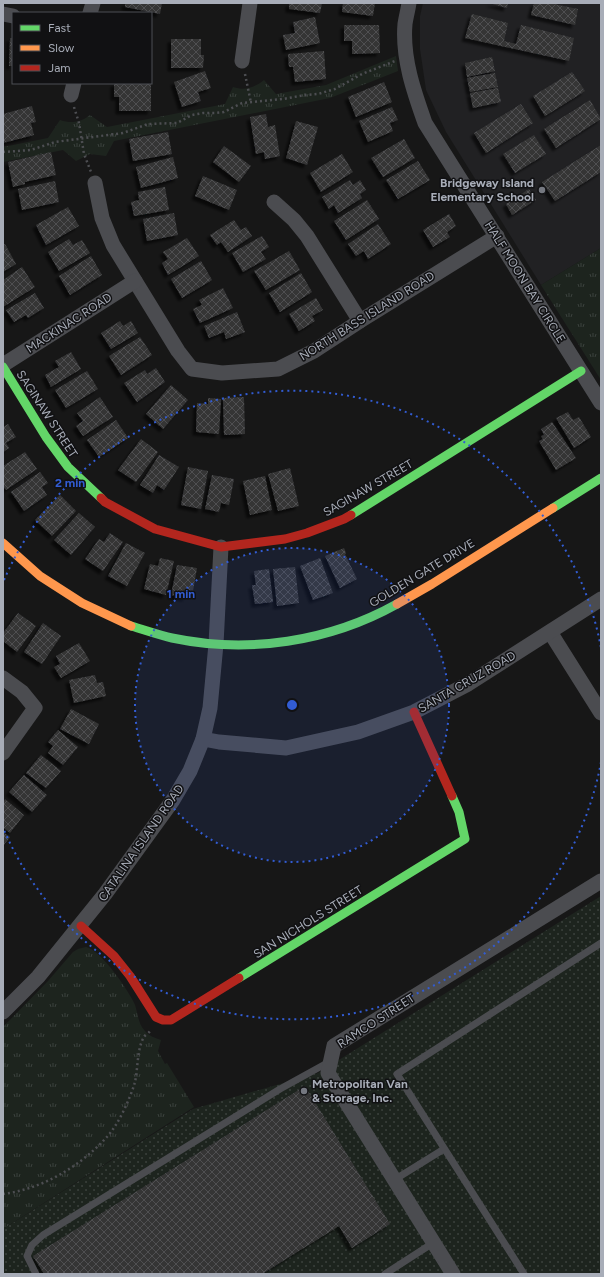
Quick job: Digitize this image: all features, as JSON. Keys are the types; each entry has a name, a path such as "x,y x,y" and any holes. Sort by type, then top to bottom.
{"street":[{"path":"242,61 250,3"},
{"name":"HALF MOON BAY CIRCLE","path":"409,3 405,25 406,57 414,92 425,123 601,403"},
{"path":"95,183 102,218 113,245 135,280"},
{"path":"274,202 294,220 307,236 360,321"},
{"name":"NORTH BASS ISLAND ROAD","path":"135,280 178,351 192,370 222,373 278,369 314,352 360,321 497,236"},
{"name":"MACKINAC ROAD","path":"3,366 135,280"},
{"name":"SAGINAW STREET","path":"3,366 46,437 68,467 106,502 155,529 221,547 285,539 307,533 344,519 581,371"},
{"name":"GOLDEN GATE DRIVE","path":"3,544 20,561 44,580 68,596 93,610 132,626 159,635 186,641 216,644 264,644 294,640 340,629 365,620 390,608 432,584 601,478"},
{"name":"CATALINA ISLAND ROAD","path":"3,1012 38,977 80,926 145,841 173,800 190,771 204,739 210,708 216,644 221,547"},
{"name":"SANTA CRUZ ROAD","path":"204,739 218,742 286,748 358,732 414,712 468,684 601,599"},
{"path":"550,632 601,713"},
{"path":"3,678 22,692 35,708 3,753"},
{"name":"SAN NICHOLS STREET","path":"163,1020 172,1020 465,839 459,812 414,712"},
{"name":"RAMCO STREET","path":"453,1274 328,1073 334,1046 601,881"},
{"path":"80,926 114,956 130,976 152,1012 156,1017 163,1020"}],"lane":[{"path":"524,1274 397,1074 601,943"},
{"path":"36,1274 27,1256 32,1245 42,1235 280,1089 331,1061"},
{"path":"394,1180 444,1149"},
{"path":"385,1274 433,1243"}],"path":[{"path":"3,152 31,150 55,142 122,133 148,124 177,123 203,112 224,112 242,103 318,94 335,89 362,74 406,57"},
{"path":"242,61 251,102"},
{"path":"72,89 84,154 95,183"},
{"path":"3,1194 15,1192 51,1180 81,1161 106,1138 124,1110 135,1082 144,1037 163,1020"}],"shaded area":[{"name":"Bridgeway Island Elementary School","path":"423,3 601,3 601,248 541,285 446,132 426,90 420,49 420,16"}],"green space":[{"path":"396,56 398,71 330,98 114,141 106,156 90,154 76,161 63,150 3,162 3,147 48,138 60,120 76,122 90,115 107,127 225,104 233,87 242,89 249,88 264,80 276,94 326,85"},
{"path":"601,248 601,380 541,285"},
{"path":"601,896 601,1274 3,1274 3,1229 193,1109 318,1073"},
{"path":"86,947 99,955 121,981 135,1005 140,1022 147,1033 154,1038 161,1040 158,1051 194,1107 3,1229 3,1027 48,981 73,952"}],"building":[{"path":"125,3 162,3 160,14 125,7"},
{"path":"289,3 322,3 320,13 289,9"},
{"path":"343,3 375,3 373,16 342,12"},
{"path":"489,3 508,3 507,8"},
{"path":"534,3 549,3 578,9 575,25 531,15"},
{"path":"472,14 508,23 504,41 516,44 521,25 574,38 569,61 465,38"},
{"path":"315,17 320,43 286,50 283,35 295,33 293,22"},
{"path":"344,25 379,25 380,53 352,54 352,41 344,41"},
{"path":"10,38 12,38 12,66 9,66"},
{"path":"171,39 201,39 201,55 204,55 203,68 171,68"},
{"path":"324,51 326,79 295,82 293,67 289,67 288,54"},
{"path":"492,57 495,71 467,77 465,63"},
{"path":"205,71 211,88 198,92 201,101 182,107 174,82"},
{"path":"572,72 585,91 545,116 533,96"},
{"path":"495,73 498,87 470,92 467,78"},
{"path":"384,82 392,102 356,117 348,97"},
{"path":"114,84 151,84 151,111 119,111 119,97 114,97"},
{"path":"498,88 501,102 473,108 470,93"},
{"path":"590,100 601,119 556,148 544,129"},
{"path":"521,104 533,123 486,153 474,133"},
{"path":"32,106 36,122 31,123 34,135 3,143 3,114"},
{"path":"392,107 398,120 390,123 393,131 368,142 359,121"},
{"path":"266,114 268,127 275,125 280,156 265,159 264,152 256,154 250,117"},
{"path":"296,121 318,127 307,165 286,158"},
{"path":"168,132 172,154 133,161 129,139"},
{"path":"534,135 546,154 515,173 503,154"},
{"path":"404,139 415,158 383,177 371,158"},
{"path":"601,145 601,172 555,201 542,182"},
{"path":"224,146 251,166 239,182 213,162"},
{"path":"51,152 56,175 25,182 25,184 13,187 8,162"},
{"path":"342,154 353,172 321,192 310,173"},
{"path":"173,157 178,178 141,188 136,167"},
{"path":"418,161 430,180 398,199 386,180"},
{"path":"203,176 237,190 229,210 195,196"},
{"path":"350,180 353,185 360,180 366,190 360,194 362,198 338,213 334,205 329,209 322,197"},
{"path":"55,181 59,202 22,210 18,189"},
{"path":"165,187 169,210 134,216 131,202 139,200 138,192"},
{"path":"529,189 536,200 512,215 506,204"},
{"path":"367,200 379,219 346,240 334,221"},
{"path":"68,207 79,226 46,245 36,225"},
{"path":"174,213 178,235 147,241 143,219"},
{"path":"449,214 456,226 447,232 450,237 433,247 423,230"},
{"path":"234,220 241,230 246,227 252,236 228,252 221,242 217,245 210,235"},
{"path":"378,224 391,244 368,259 364,251 356,256 348,244"},
{"path":"262,236 269,247 261,252 266,259 243,272 232,253"},
{"path":"187,238 199,256 168,275 162,263 168,259 163,252"},
{"path":"69,239 73,245 82,240 90,253 59,271 48,252"},
{"path":"5,244 16,264 3,272 3,245"},
{"path":"289,251 300,270 266,290 254,271"},
{"path":"91,256 102,275 70,295 59,276"},
{"path":"201,261 212,280 182,298 171,279"},
{"path":"22,267 35,287 3,307 3,280"},
{"path":"301,273 312,292 280,312 269,293"},
{"path":"223,288 233,308 200,323 193,309 202,305 199,300"},
{"path":"35,293 44,308 28,318 26,315 14,322 6,310"},
{"path":"316,298 323,310 312,316 315,321 299,331 289,314"},
{"path":"237,312 245,332 226,339 224,332 209,338 204,326"},
{"path":"120,321 123,326 131,321 138,333 111,349 101,333"},
{"path":"140,337 152,355 121,375 109,356"},
{"path":"71,352 81,369 51,387 45,375 59,367 55,361"},
{"path":"156,368 165,382 137,402 124,383 145,370 147,374"},
{"path":"87,371 98,389 66,408 55,390"},
{"path":"171,385 188,400 163,429 146,414"},
{"path":"100,397 113,417 83,436 76,426 83,421 77,413"},
{"path":"244,397 245,434 224,435 223,398"},
{"path":"208,398 221,399 219,434 196,432 197,403 208,404"},
{"path":"568,412 573,420 579,417 591,437 574,448 556,418"},
{"path":"116,420 128,438 99,457 87,440"},
{"path":"552,422 576,458 556,470 539,441 543,439 541,436 544,435 541,429"},
{"path":"8,424 16,437 6,443 9,448 3,452 3,427"},
{"path":"141,439 158,452 136,482 118,470"},
{"path":"25,452 37,469 6,490 3,486 3,466"},
{"path":"159,455 179,467 164,490 157,485 153,493 140,485"},
{"path":"188,467 208,471 201,509 181,505"},
{"path":"290,468 299,506 278,511 268,474"},
{"path":"40,472 48,483 42,487 47,495 24,511 11,492"},
{"path":"212,475 234,479 229,505 221,503 219,512 205,509"},
{"path":"265,476 272,510 250,515 243,481"},
{"path":"60,495 76,511 52,536 35,520"},
{"path":"79,513 95,527 71,555 54,540"},
{"path":"110,533 123,542 103,571 85,559 99,539 104,542"},
{"path":"126,543 145,553 127,586 108,576"},
{"path":"344,548 345,554 357,579 340,588 325,556"},
{"path":"160,558 174,561 166,595 144,589 150,564 158,566"},
{"path":"320,558 333,593 313,600 300,566"},
{"path":"177,565 197,568 193,591 187,590 186,598 171,595"},
{"path":"295,567 299,603 277,606 273,569"},
{"path":"269,569 273,602 255,604 252,585 256,585 254,571"},
{"path":"18,613 36,626 17,652 3,641 3,633"},
{"path":"43,623 61,636 42,664 24,652"},
{"path":"79,643 90,661 61,678 54,667 60,664 56,656"},
{"path":"95,675 97,683 103,682 106,696 74,703 69,680"},
{"path":"71,709 99,724 89,744 60,729"},
{"path":"58,730 78,747 63,765 48,753 53,746 48,742"},
{"path":"41,755 61,771 46,788 26,773"},
{"path":"24,775 47,795 32,812 9,792"},
{"path":"5,799 24,815 10,833 3,827 3,803"},
{"path":"3,832 10,837 3,846"},
{"path":"305,1086 390,1224 352,1248 339,1226 262,1274 44,1274 33,1256"}],"traffic: fast":[{"path":"3,367 46,437 68,467 101,498"},
{"path":"351,515 581,371"},
{"path":"553,508 601,478"},
{"path":"131,626 172,638 201,643 230,645 259,644 316,636 344,628 397,604"},
{"path":"239,978 465,839 459,812 452,796"}],"traffic: slow":[{"path":"397,604 432,584 553,508"},
{"path":"3,543 40,576 82,603 131,626"}],"traffic: jam":[{"path":"101,498 105,502 155,529 221,547 285,539 307,533 351,515"},
{"path":"414,712 452,796"},
{"path":"81,926 114,956 130,976 156,1017 163,1020 171,1020 239,978"}],"place":[{"name":"Bridgeway Island Elementary School","path":"542,190"},
{"name":"Metropolitan Van & Storage, Inc.","path":"304,1091"}]}
